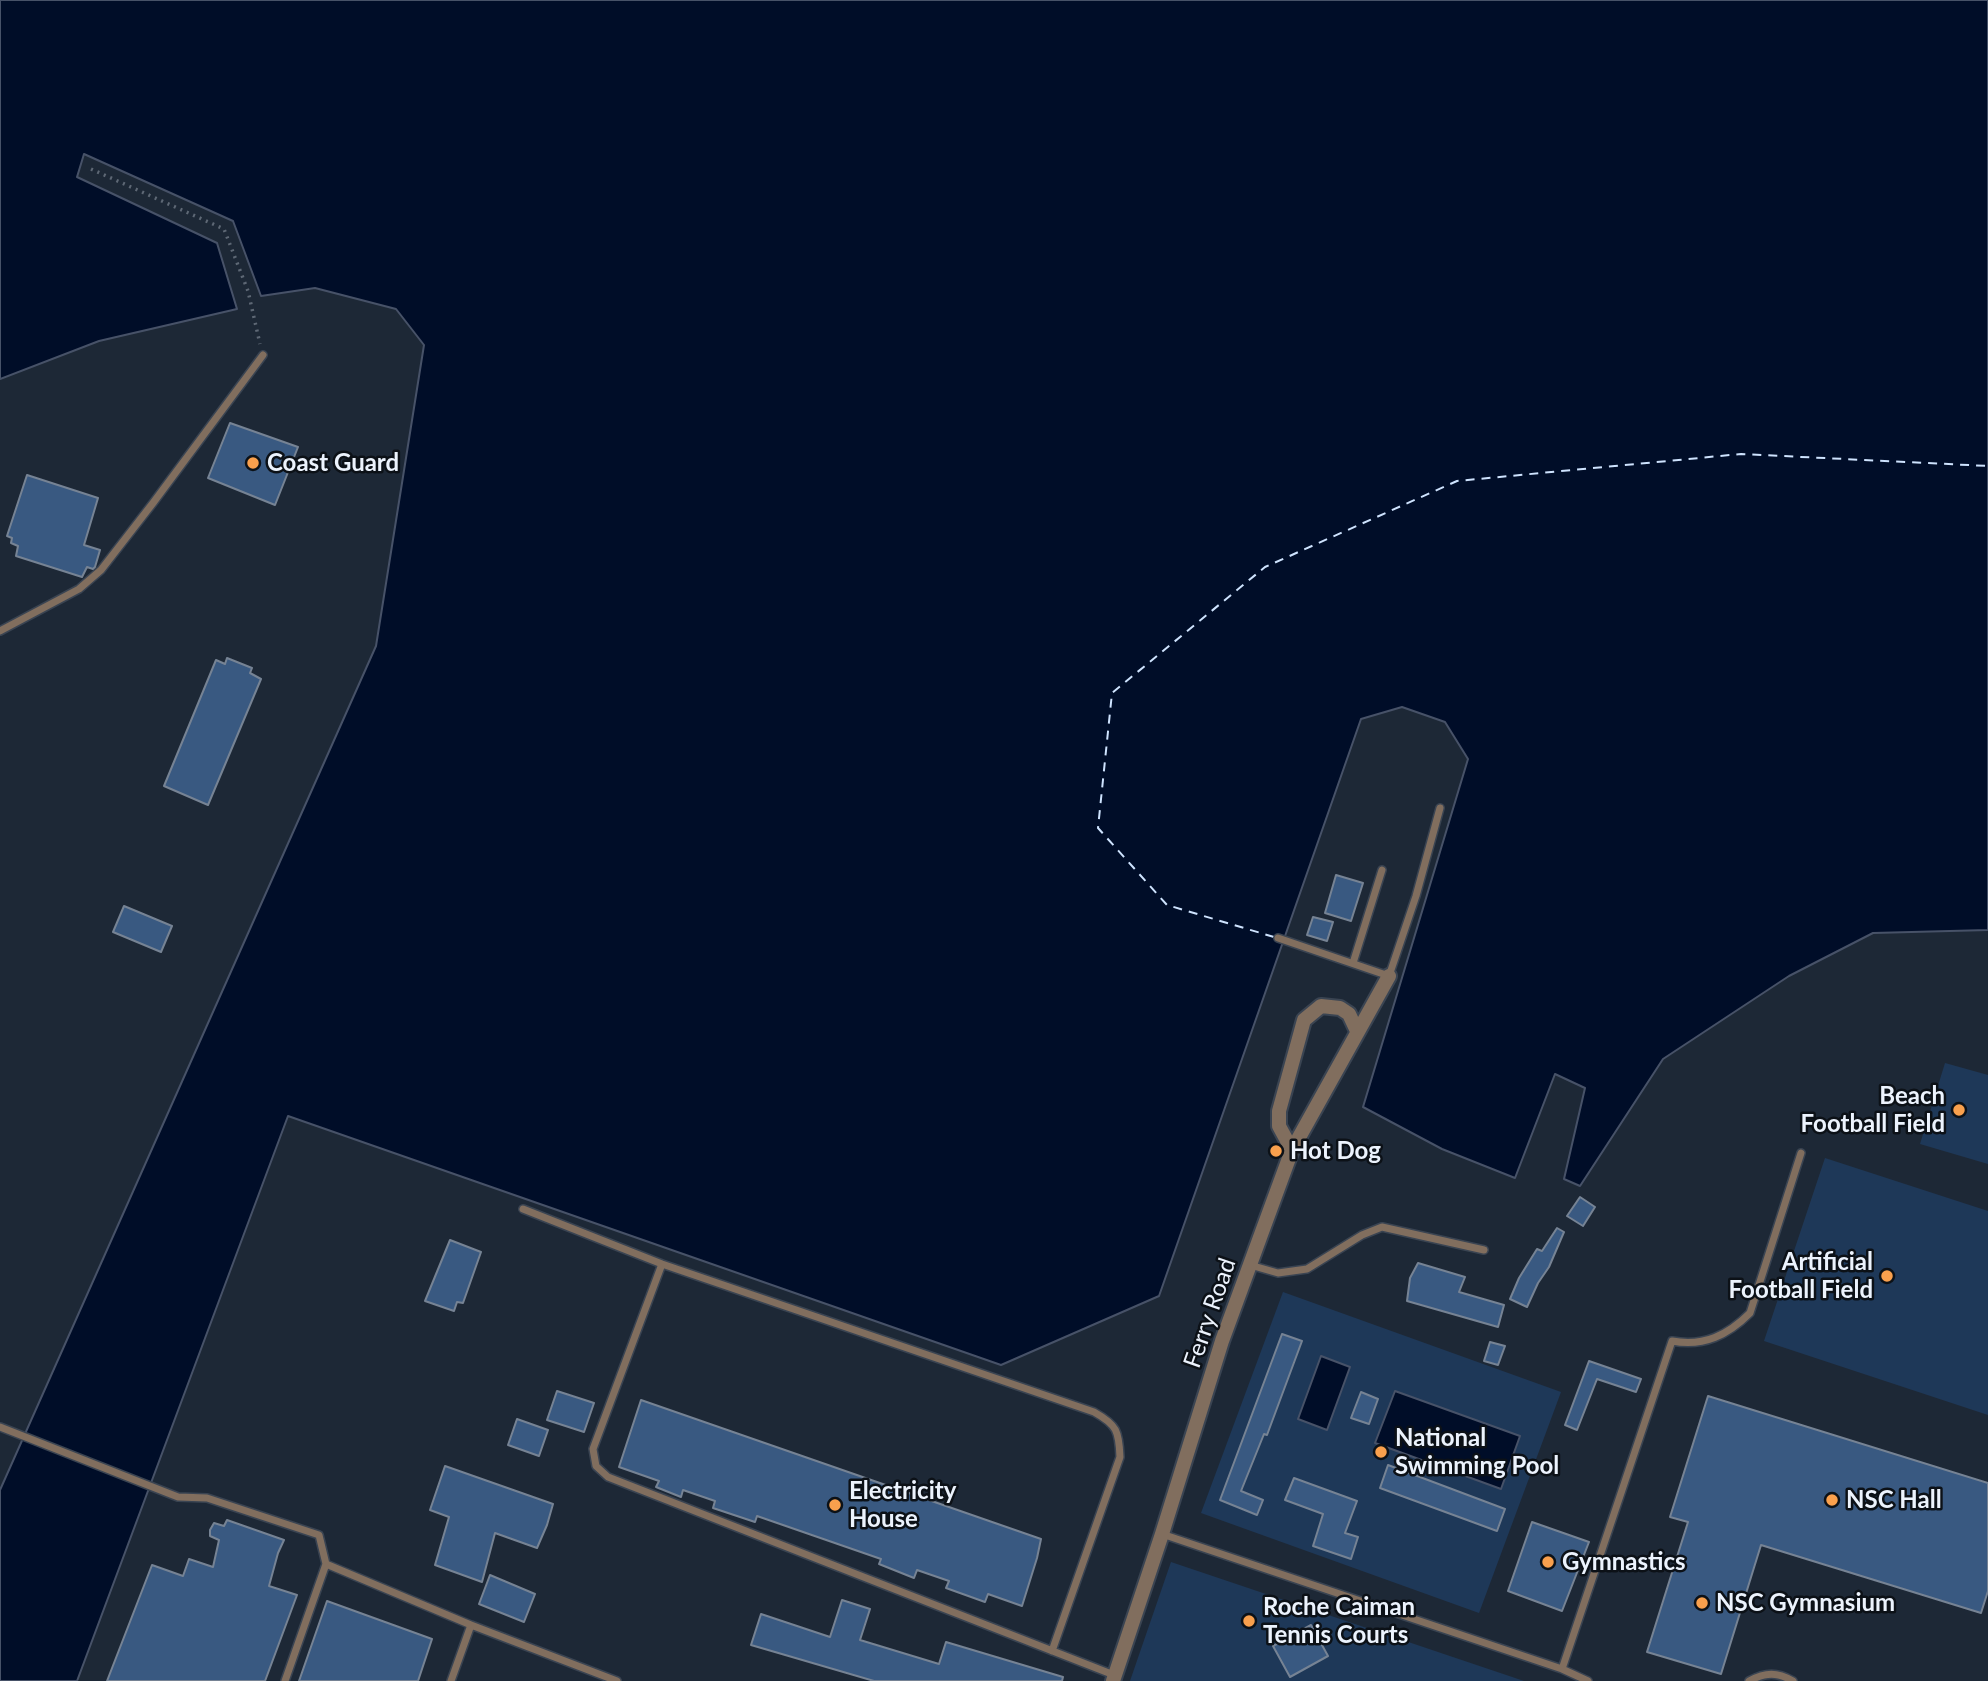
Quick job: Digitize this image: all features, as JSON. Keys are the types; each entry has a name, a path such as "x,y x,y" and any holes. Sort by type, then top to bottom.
{"street":[{"name":"Ferry Road","path":"1114,1678 1163,1534 1222,1341 1292,1150 1389,976"},
{"path":"1292,1150 1279,1126 1279,1111 1304,1020 1321,1006 1330,1006 1349,1014 1357,1031"}],"lane":[{"path":"0,631 79,589 100,570 263,355"},
{"path":"1278,938 1389,976 1416,896 1440,808"},
{"path":"1353,964 1382,870"},
{"path":"1562,1669 1672,1341 1690,1344 1716,1338 1739,1325 1750,1313 1801,1153"},
{"path":"523,1209 662,1264 1094,1412 1110,1421 1119,1438 1119,1457 1052,1651"},
{"path":"1250,1265 1278,1273 1307,1269 1362,1235 1382,1227 1484,1250"},
{"path":"662,1264 593,1449 596,1466 608,1477 1052,1651 1114,1678"},
{"path":"0,1427 178,1497 207,1498 319,1535 326,1564 285,1681"},
{"path":"1163,1534 1562,1669 1588,1681"},
{"path":"326,1564 600,1678 617,1681"},
{"path":"451,1681 471,1625"},
{"path":"1749,1681 1769,1673 1793,1681"}],"path":[{"path":"91,169 224,229 248,291 263,355"}],"shaded area":[{"path":"0,0 1988,0 1988,930 1873,933 1789,976 1663,1059 1580,1186 1564,1179 1585,1088 1555,1074 1515,1178 1442,1149 1363,1107 1468,759 1445,722 1402,707 1361,719 1159,1296 1001,1365 288,1116 77,1681 0,1681 0,1490 376,646 424,345 396,309 315,288 261,296 233,221 84,154 77,177 217,243 237,309 99,341 0,379"},
{"name":"Beach Football Field","path":"1945,1063 1988,1075 1988,1164 1920,1144"},
{"name":"Artificial Football Field","path":"1825,1158 1988,1211 1988,1415 1764,1341"},
{"name":"National Swimming Pool","path":"1283,1292 1561,1392 1479,1613 1201,1513"},
{"path":"1321,1356 1350,1367 1327,1430 1298,1419"},
{"path":"1395,1391 1520,1436 1501,1489 1375,1443"},
{"name":"Roche Caiman Tennis Courts","path":"1171,1562 1524,1681 1130,1681"}],"building":[{"name":"Coast Guard","path":"230,423 298,447 275,505 208,478"},
{"path":"27,475 98,498 84,545 100,550 95,567 87,567 82,577 16,556 18,546 11,543 12,538 7,536"},
{"path":"227,658 252,668 250,673 261,679 208,805 164,786 216,660 225,664"},
{"path":"1336,875 1363,883 1351,921 1325,913"},
{"path":"124,906 172,926 161,952 113,932"},
{"path":"1313,917 1333,922 1327,941 1307,935"},
{"path":"1580,1197 1595,1207 1583,1226 1567,1216"},
{"path":"1557,1228 1564,1232 1527,1307 1510,1299 1537,1249 1542,1251"},
{"path":"450,1240 481,1252 463,1303 457,1302 454,1311 425,1301"},
{"path":"1418,1263 1465,1277 1459,1292 1504,1305 1498,1327 1407,1301 1410,1278"},
{"path":"1282,1334 1302,1341 1267,1435 1264,1434 1241,1491 1263,1500 1257,1515 1220,1500"},
{"path":"1490,1342 1505,1346 1498,1365 1484,1361"},
{"path":"1589,1361 1641,1379 1636,1392 1597,1379 1577,1430 1565,1425"},
{"path":"557,1391 594,1403 584,1432 547,1420"},
{"path":"1361,1392 1378,1399 1369,1424 1351,1418"},
{"name":"NSC Hall","path":"1708,1396 1988,1483 1988,1591 1981,1613 1761,1545 1721,1674 1647,1652 1688,1522 1670,1517"},
{"name":"Electricity House","path":"641,1400 1041,1539 1022,1606 988,1594 985,1602 946,1588 949,1581 917,1570 914,1578 879,1564 881,1559 757,1516 755,1522 713,1508 715,1501 683,1490 681,1497 656,1487 659,1481 619,1467"},
{"path":"517,1419 548,1430 539,1456 508,1445"},
{"path":"1388,1465 1505,1509 1497,1531 1380,1488"},
{"path":"445,1466 553,1504 537,1548 495,1533 482,1582 435,1565 449,1517 430,1510"},
{"path":"1294,1478 1357,1501 1345,1533 1358,1537 1351,1559 1313,1546 1323,1514 1285,1500"},
{"path":"227,1520 284,1540 269,1586 297,1595 265,1681 107,1681 152,1565 183,1576 189,1559 213,1567 219,1540 210,1536 210,1530 214,1523 224,1526"},
{"path":"1532,1522 1589,1542 1562,1611 1508,1591"},
{"path":"490,1575 535,1594 524,1622 479,1604"},
{"path":"842,1600 870,1609 860,1640 939,1664 946,1642 1063,1677 1062,1681 874,1681 751,1645 761,1614 830,1637"},
{"path":"327,1601 432,1639 418,1681 299,1681"},
{"path":"1311,1625 1328,1656 1290,1677 1273,1646"}],"ferry route":[{"path":"1274,937 1167,905 1098,828 1112,693 1265,567 1457,481 1741,454 1988,466"}],"place":[{"name":"Coast Guard","path":"253,463"},
{"name":"Beach Football Field","path":"1959,1110"},
{"name":"Hot Dog","path":"1276,1151"},
{"name":"Artificial Football Field","path":"1887,1276"},
{"name":"National Swimming Pool","path":"1381,1452"},
{"name":"NSC Hall","path":"1832,1500"},
{"name":"Electricity House","path":"835,1505"},
{"name":"Gymnastics","path":"1548,1562"},
{"name":"NSC Gymnasium","path":"1702,1603"},
{"name":"Roche Caiman Tennis Courts","path":"1249,1621"}]}
